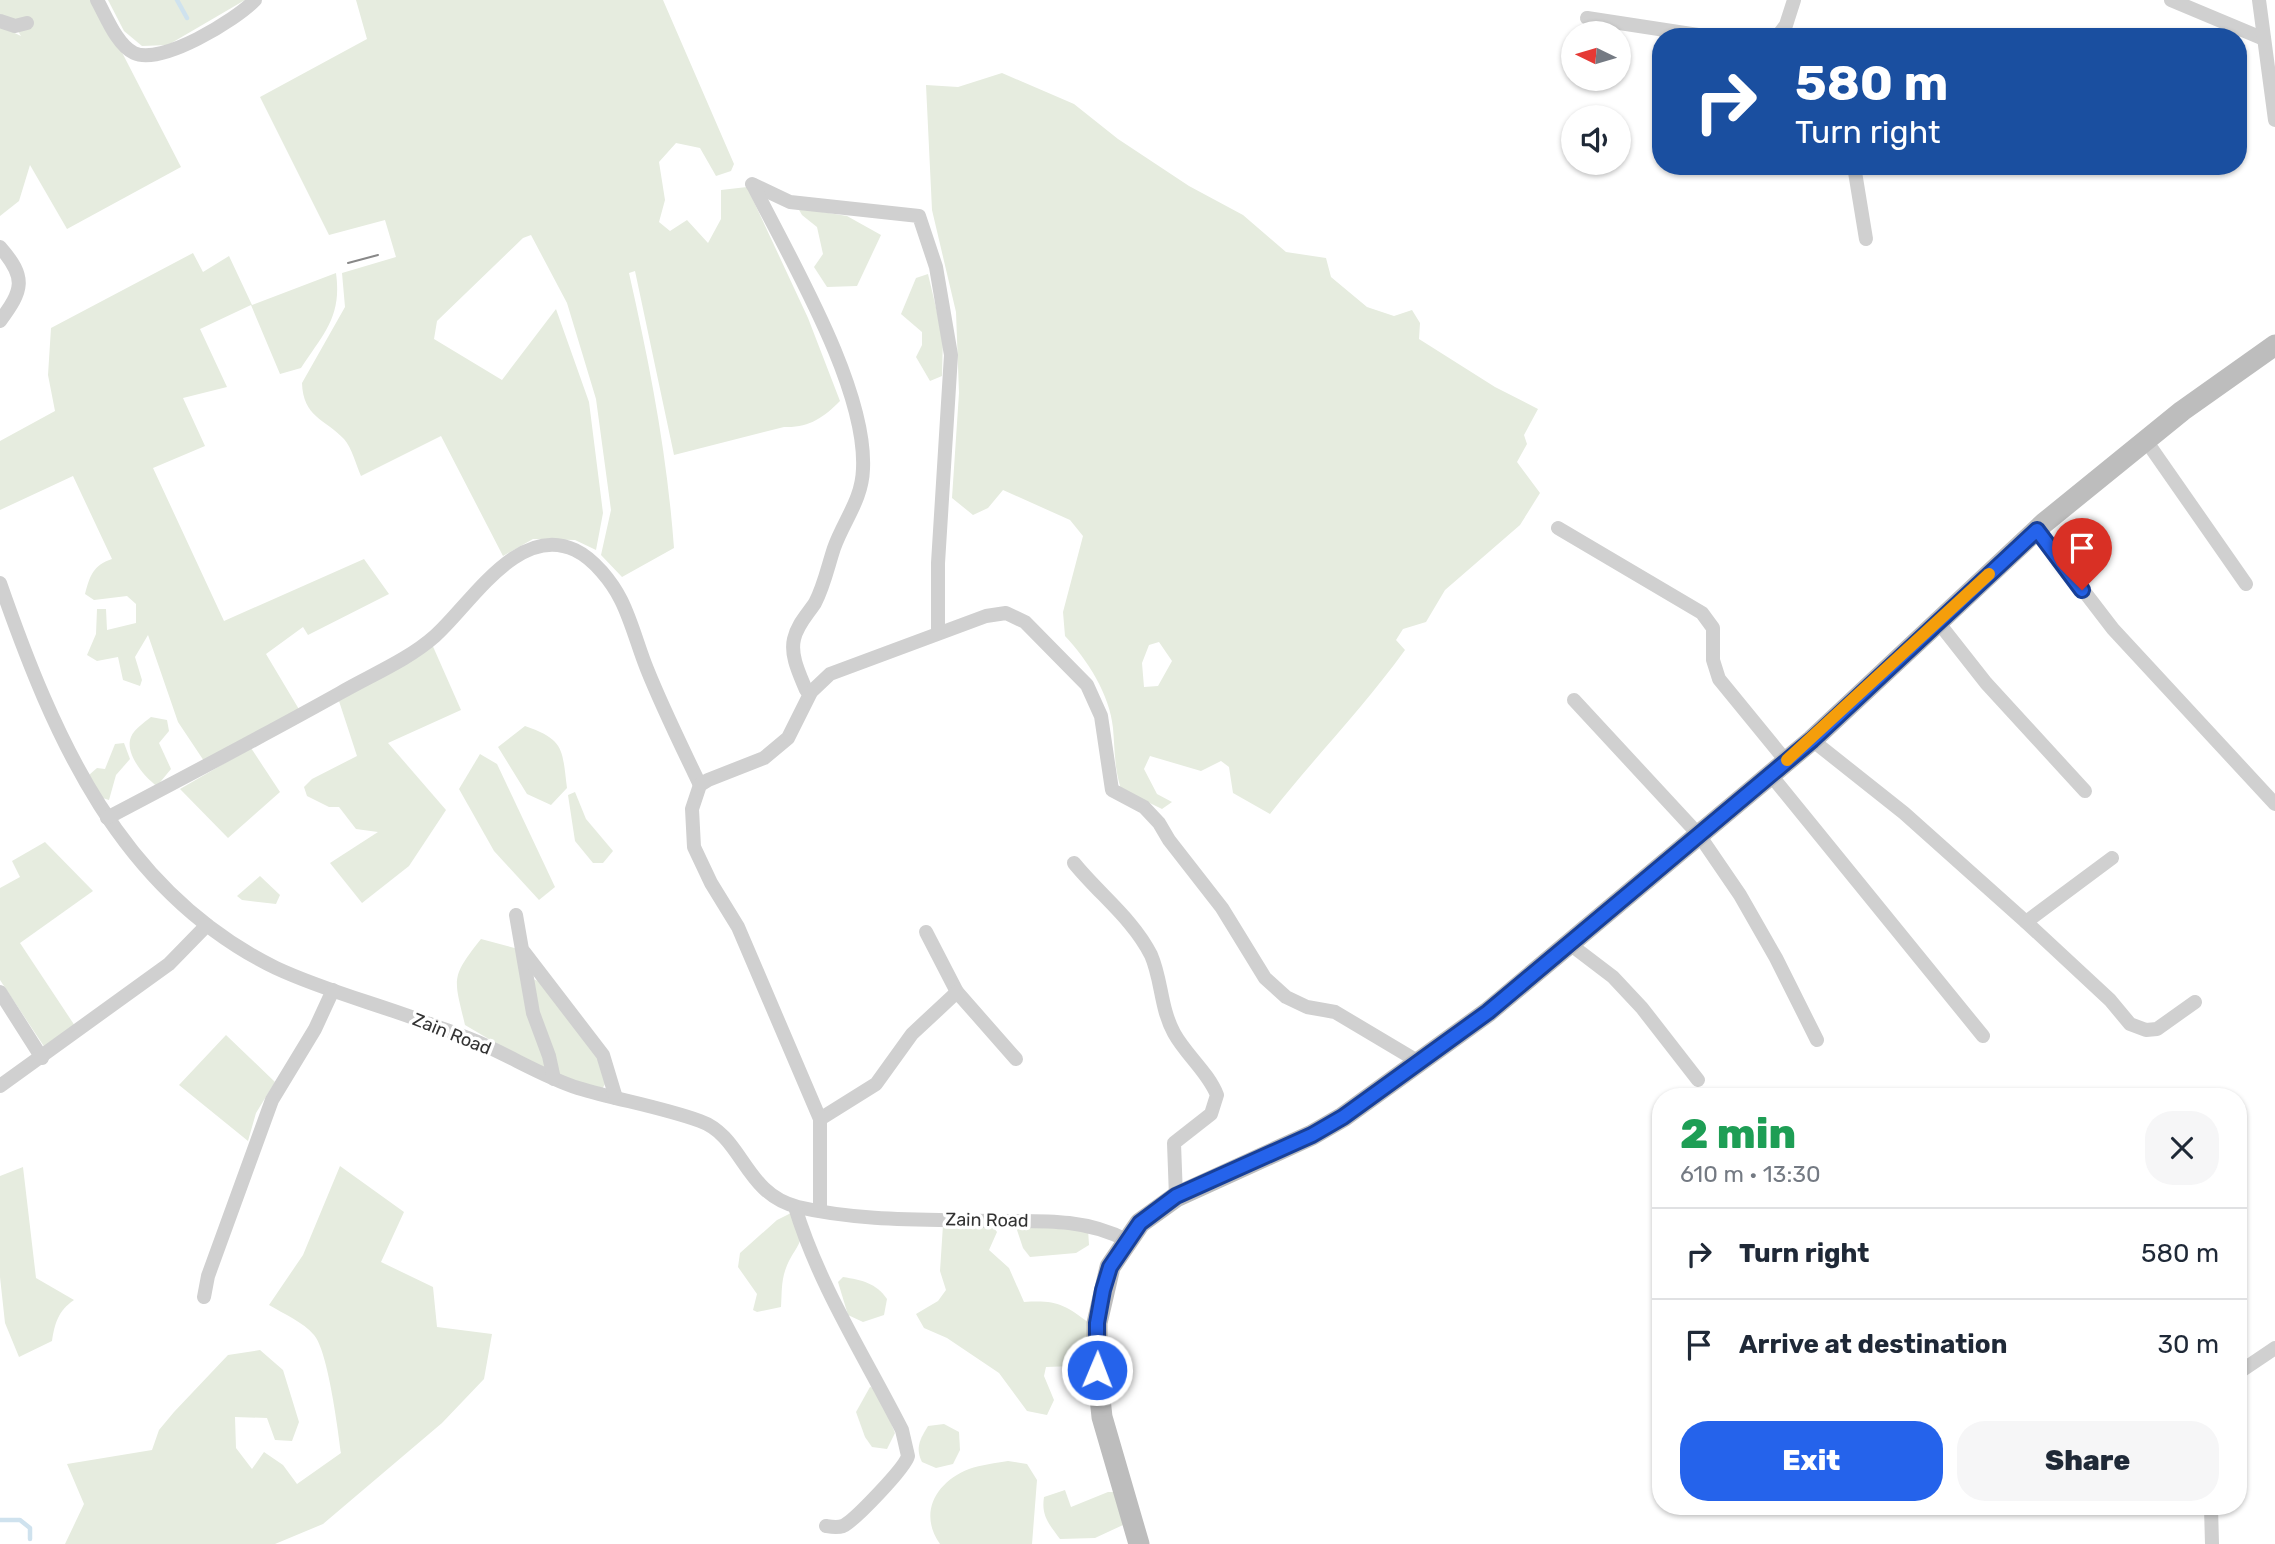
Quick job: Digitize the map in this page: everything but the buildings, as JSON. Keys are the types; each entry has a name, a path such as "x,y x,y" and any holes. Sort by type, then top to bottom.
{"main road":[{"path":"1139,1544 1102,1417 1097,1370 1097,1323 1110,1267 1140,1223 1176,1196 1312,1135 1343,1117 1488,1012 1812,740 2037,530 2227,376 2275,345"}],"street":[{"path":"97,0 124,46 144,56 157,54 215,30 255,0"},
{"path":"1784,28 1794,0"},
{"path":"2171,0 2238,28"},
{"path":"2259,0 2269,25 2264,39 2275,120"},
{"path":"1587,18 1652,28"},
{"path":"0,21 15,26 27,23"},
{"path":"2247,32 2264,39"},
{"path":"1855,175 1866,239"},
{"path":"811,692 806,690 794,659 793,641 800,624 816,601 841,531 859,497 863,439 857,410 818,316 752,184 790,202 919,216 944,305 951,355 938,551 938,632"},
{"path":"0,247 19,276 20,289 0,321"},
{"path":"2147,442 2246,584"},
{"path":"1558,528 1702,613 1713,628 1713,660 1719,679 1778,767 1983,1036"},
{"path":"2037,530 2113,629 2275,804"},
{"path":"107,818 194,774 379,672 436,635 463,604 508,561 536,548 551,545 574,550 595,564 621,599 666,713 700,785"},
{"name":"Zain Road","path":"0,583 71,757 107,818 172,896 207,925 273,966 482,1044 554,1079 710,1124 772,1198 795,1206 894,1219 1073,1223 1112,1233 1126,1240"},
{"path":"820,1210 820,1119 744,940 694,847 692,809 700,785 725,771 764,758 795,729 811,692 830,674 938,632 1006,613 1025,622 1087,685 1101,716 1111,790 1144,807 1159,822 1169,840 1222,908 1265,978 1286,997 1307,1007 1335,1013 1419,1062"},
{"path":"1938,622 1986,683 2085,791"},
{"path":"1574,700 1699,835 1740,895 1776,958 1817,1040"},
{"path":"1812,740 1903,813 2026,922 2110,1000 2130,1024 2146,1030 2157,1029 2195,1002"},
{"path":"2026,922 2112,858"},
{"path":"1074,863 1100,895 1120,912 1150,953 1169,1023 1183,1049 1217,1095 1211,1114 1174,1143 1176,1196"},
{"path":"516,915 533,1013 549,1056 554,1079"},
{"path":"0,1086 43,1058 179,956 207,925"},
{"path":"926,932 957,992 1016,1059"},
{"path":"1571,945 1613,977 1642,1008 1698,1080"},
{"path":"524,951 603,1055 616,1098"},
{"path":"204,1297 208,1276 272,1100 315,1029 333,990"},
{"path":"0,992 43,1058"},
{"path":"820,1119 876,1084 912,1034 957,992"},
{"path":"795,1206 804,1237 820,1273 902,1430 908,1456 898,1475 851,1520 835,1528 826,1526"},
{"path":"2247,1367 2275,1348"},
{"path":"2211,1515 2212,1544"}],"shaded area":[{"path":"0,0 95,0 181,167 67,229 30,165 19,201 0,216 0,26 21,36 11,20 0,14"},
{"path":"108,0 245,0 168,45 142,46 124,31"},
{"path":"356,0 663,0 734,164 731,171 716,176 700,148 676,143 659,162 665,200 659,222 670,231 687,220 708,243 721,219 721,190 747,187 808,318 840,401 808,424 784,427 674,455 635,271 629,273 657,410 674,548 622,577 601,555 611,510 596,399 567,303 531,235 523,238 437,321 434,339 502,380 556,309 589,402 603,513 596,550 575,540 533,539 503,556 441,436 361,476 344,439 316,416 306,403 302,383 345,307 342,273 396,257 385,220 329,235 260,97 367,39"},
{"path":"1002,73 1074,104 1118,139 1189,186 1243,215 1286,252 1326,258 1331,277 1367,307 1394,316 1412,310 1420,323 1419,339 1495,387 1538,409 1524,435 1527,444 1517,462 1540,493 1520,525 1445,590 1426,622 1403,629 1396,640 1405,650 1270,814 1233,793 1229,767 1221,761 1201,771 1150,756 1144,769 1157,794 1172,802 1162,809 1121,789 1107,703 1089,667 1065,636 1063,612 1083,536 1070,520 1003,490 988,508 973,515 952,498 959,393 956,312 932,210 926,85 958,87","holes":["1159,642 1172,661 1158,686 1144,687 1142,663 1149,645"]},
{"path":"798,208 847,216 881,235 857,286 827,287 814,267 823,254 817,227 802,215"},
{"path":"193,253 203,272 229,256 252,305 336,273 334,313 324,334 301,368 280,374 251,305 200,329 227,387 183,398 205,446 153,468 224,621 364,559 389,594 308,635 303,627 266,654 300,711 204,761 178,722 148,635 135,657 142,680 140,686 123,680 118,657 97,661 87,655 96,634 97,609 106,609 107,630 136,623 136,604 127,596 94,600 85,594 93,572 100,564 112,559 73,476 0,510 0,441 55,411 48,375 51,328"},
{"path":"928,274 943,337 942,376 930,381 916,357 922,345 922,332 901,314 916,278"},
{"path":"431,642 461,710 388,743 446,810 409,866 362,903 330,863 378,832 356,829 339,807 329,807 307,796 304,787 312,779 357,756 338,698"},
{"path":"151,717 167,720 169,731 159,743 171,769 157,786 137,764 130,750 131,737"},
{"path":"525,726 555,741 562,755 567,788 551,805 527,794 498,747"},
{"path":"124,743 130,759 116,775 109,800 96,796 89,775 97,768 105,769 115,744"},
{"path":"251,748 280,792 228,838 180,789"},
{"path":"480,754 497,764 555,887 539,900 494,851 459,789"},
{"path":"575,792 586,819 613,851 603,863 593,863 575,841 568,795"},
{"path":"45,842 93,891 20,943 75,1026 47,1051 0,980 0,888 20,877 12,861"},
{"path":"260,876 280,895 276,904 242,900 237,896"},
{"path":"481,939 518,949 523,975 553,987 594,1046 605,1084 600,1093 540,1069 465,1025 457,979 464,962"},
{"path":"226,1035 275,1082 256,1113 248,1141 179,1085"},
{"path":"340,1166 404,1212 381,1262 433,1287 437,1327 492,1334 484,1379 442,1423 323,1524 275,1544 65,1544 84,1504 67,1464 152,1450 159,1430 228,1355 260,1350 283,1370 299,1422 292,1441 275,1440 267,1418 235,1417 236,1448 252,1469 264,1452 283,1465 297,1484 341,1453 332,1391 319,1344 304,1326 269,1305 303,1255"},
{"path":"23,1167 36,1278 74,1300 58,1318 52,1341 19,1357 5,1323 0,1277 0,1176"},
{"path":"791,1213 800,1231 800,1237 784,1273 781,1307 757,1312 753,1310 757,1294 738,1267 740,1253 777,1220"},
{"path":"991,1224 997,1232 989,1250 1009,1268 1024,1302 1059,1305 1089,1323 1090,1343 1074,1366 1046,1367 1044,1376 1054,1400 1047,1415 1027,1411 999,1373 947,1338 924,1328 916,1314 938,1301 946,1290 940,1271 943,1225"},
{"path":"1016,1227 1088,1229 1089,1245 1076,1253 1030,1257 1023,1248"},
{"path":"843,1277 862,1281 878,1289 887,1299 884,1315 863,1322 848,1315 838,1282"},
{"path":"870,1387 877,1389 895,1433 887,1449 872,1447 865,1437 856,1412"},
{"path":"944,1424 959,1432 960,1450 953,1464 936,1468 922,1462 919,1444 928,1426"},
{"path":"1008,1461 1027,1464 1037,1480 1032,1544 940,1544 931,1521 931,1510 940,1490 947,1482 969,1469"},
{"path":"1065,1490 1071,1507 1108,1492 1117,1492 1123,1525 1095,1538 1060,1539 1049,1524 1043,1504 1044,1497"}],"waterway":[{"path":"177,0 187,18"},
{"path":"0,1520 20,1520 30,1528 30,1539"}],"tram line":[{"path":"348,263 378,255"}],"slow traffic":[{"path":"1787,760 1812,740 1989,574"}],"route":[{"path":"1097,1370 1097,1323 1103,1290 1110,1267 1140,1223 1176,1196 1289,1146 1343,1117 1488,1012 1812,740 2037,530 2082,590"}]}
